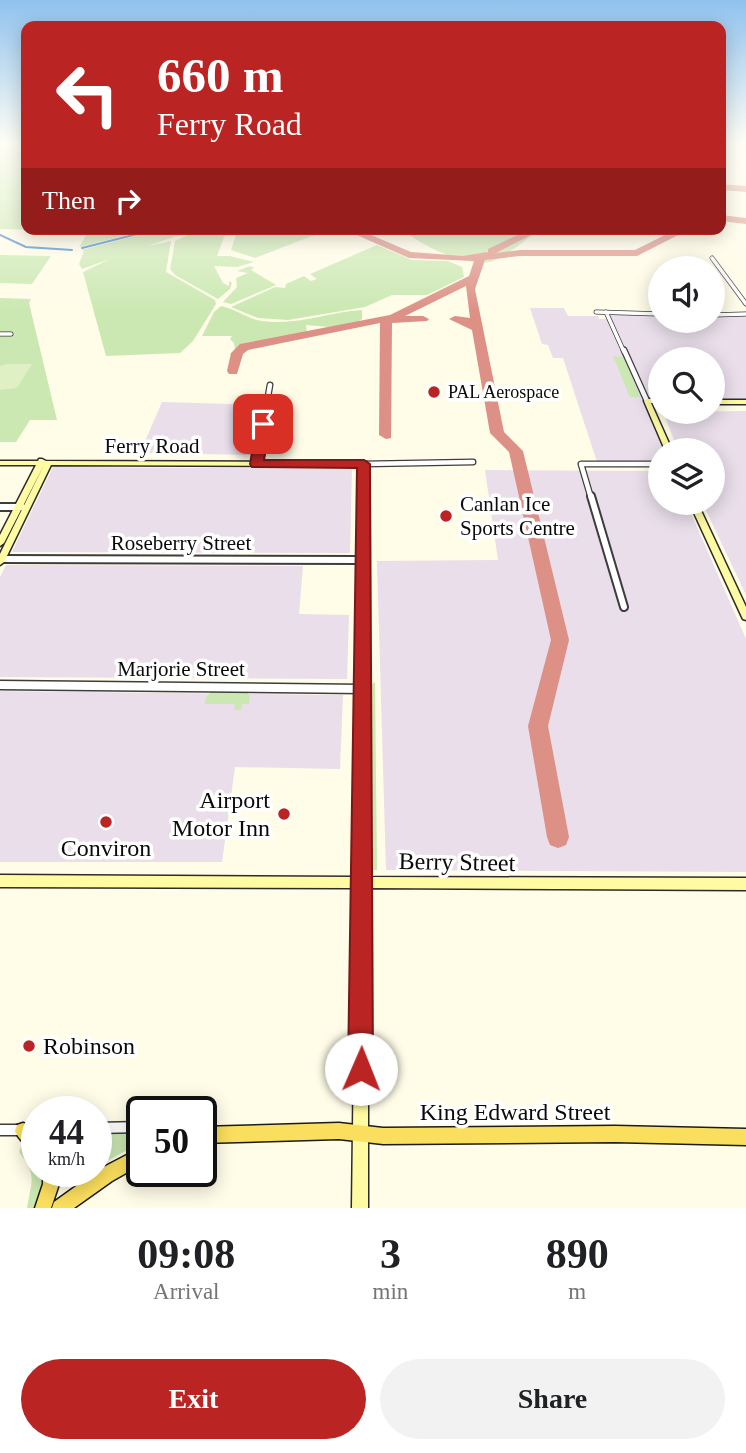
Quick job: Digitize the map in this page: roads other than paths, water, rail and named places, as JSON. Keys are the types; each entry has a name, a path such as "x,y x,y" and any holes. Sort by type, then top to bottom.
{"main road":[{"path":"647,401 664,438"},
{"path":"725,402 746,402"},
{"name":"Ferry Road","path":"0,463 364,464"},
{"path":"1,560 45,463"},
{"path":"0,543 23,507"},
{"path":"360,1208 363,560"},
{"name":"Berry Street","path":"0,881 746,884"},
{"name":"King Edward Street","path":"217,1133 746,1137"},
{"path":"60,1208 126,1164"},
{"path":"43,1208 50,1187"}],"street":[{"path":"725,276 746,304"},
{"path":"596,312 648,314"},
{"path":"606,312 647,401"},
{"path":"725,315 746,314"},
{"path":"0,334 11,334"},
{"path":"256,464 270,385"},
{"name":"Ferry Road","path":"364,464 473,462"},
{"path":"363,560 364,464"},
{"path":"624,607 581,464 648,464"},
{"path":"0,507 23,507"},
{"path":"699,515 746,617"},
{"name":"Roseberry Street","path":"1,560 363,560"},
{"name":"Marjorie Street","path":"0,685 363,689"},
{"path":"0,1130 21,1130"}],"waterway":[{"path":"0,235 26,247 72,250"},
{"path":"82,248 133,235"}],"place":[{"name":"PAL Aerospace","path":"434,392"},
{"name":"Canlan Ice Sports Centre","path":"446,516"},
{"name":"Airport Motor Inn","path":"284,814"},
{"name":"Conviron","path":"106,822"},
{"name":"Robinson","path":"29,1046"}]}
